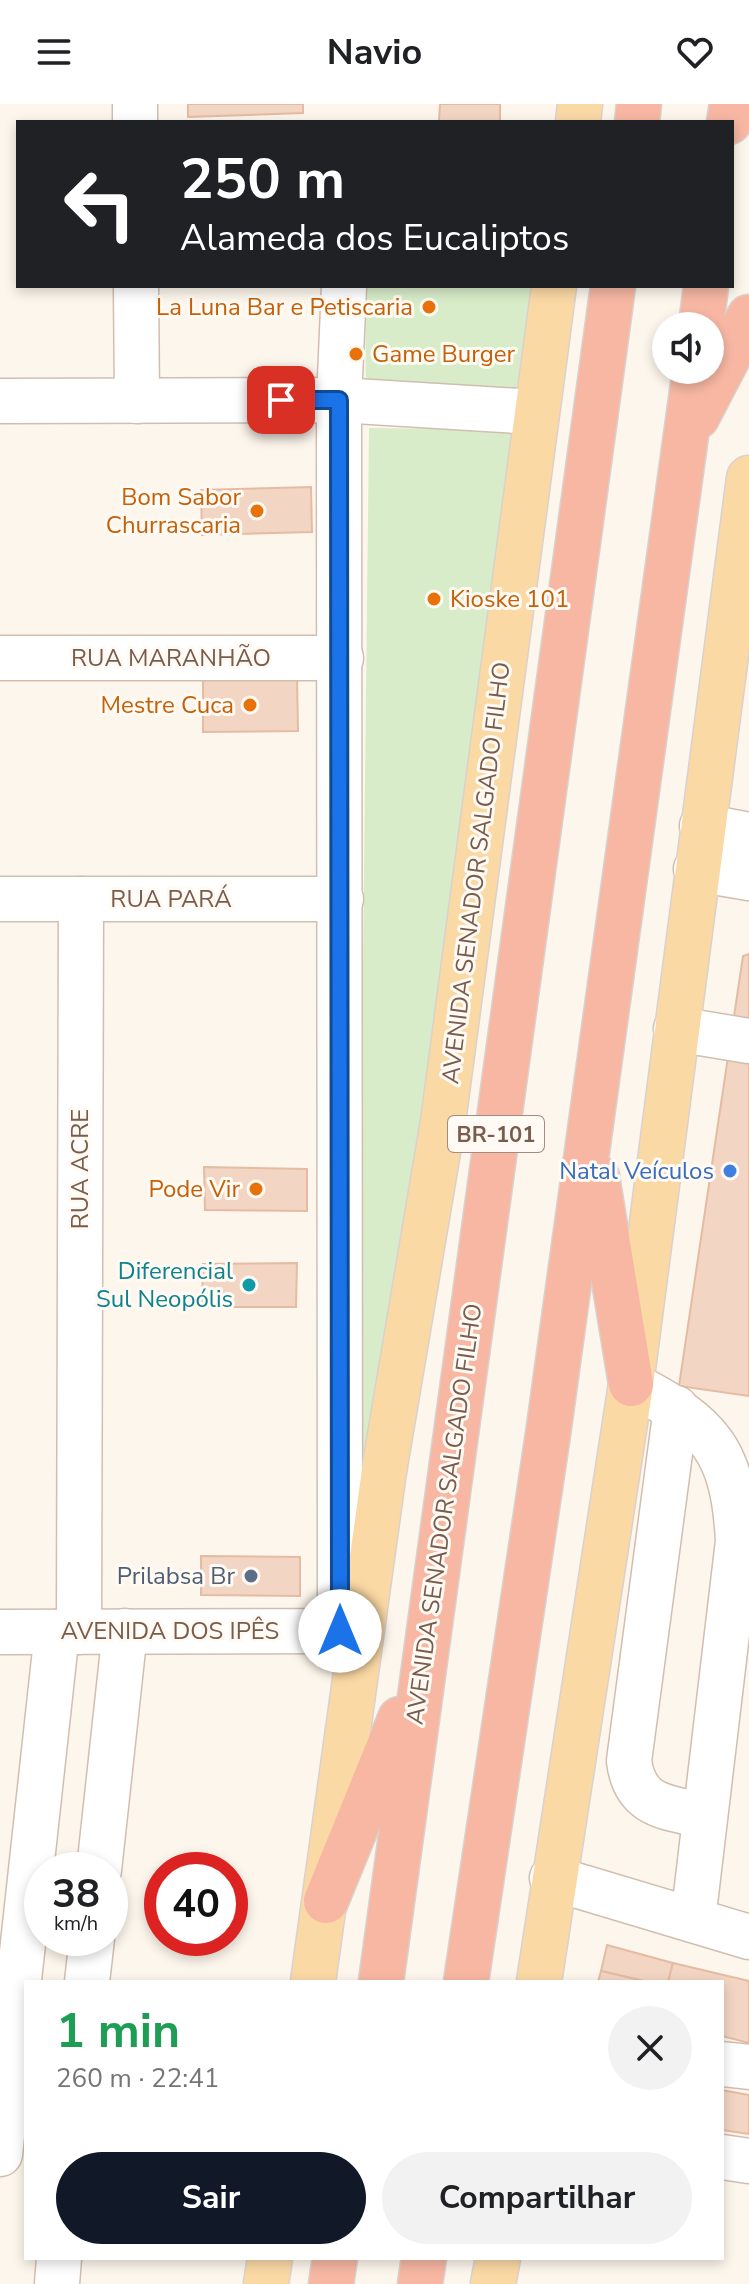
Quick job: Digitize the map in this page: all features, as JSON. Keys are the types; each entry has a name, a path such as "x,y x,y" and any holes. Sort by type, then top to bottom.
{"highway":[{"path":"589,288 596,402"},
{"name":"AVENIDA SENADOR SALGADO FILHO","path":"381,1980 613,288"},
{"path":"703,312 706,288"},
{"path":"685,440 749,317"},
{"path":"466,1980 590,1136 693,384"},
{"path":"590,1136 631,1384"},
{"path":"326,1901 423,1661"},
{"path":"331,2284 335,2260"},
{"path":"420,2284 424,2260"}],"main road":[{"name":"AVENIDA SENADOR SALGADO FILHO","path":"313,1980 384,1471 443,1122 554,288"},
{"path":"539,1980 552,1878 631,1384 749,478"},
{"path":"266,2284 270,2260"},
{"path":"493,2284 498,2260"}],"street":[{"path":"136,288 137,401"},
{"path":"341,899 339,400 344,288"},
{"path":"0,401 339,400 535,412"},
{"name":"RUA MARANHÃO","path":"0,658 341,658"},
{"path":"702,826 749,835"},
{"path":"696,869 749,878"},
{"name":"RUA PARÁ","path":"0,899 341,899"},
{"name":"RUA ACRE","path":"0,2154 68,1632 81,899"},
{"name":"AVENIDA DOS IPÊS","path":"0,1632 340,1631 341,899"},
{"path":"676,1029 749,1041"},
{"path":"631,1384 676,1408 700,1426 723,1458 735,1496 738,1541 693,1920"},
{"path":"676,1408 629,1761 632,1781 643,1796 661,1806 705,1816"},
{"path":"101,1852 125,1631"},
{"path":"552,1878 749,1937"},
{"path":"87,1980 90,1956"},
{"path":"724,2064 749,2067"},
{"path":"724,2157 749,2161"},
{"path":"57,2284 59,2260"}],"green space":[{"path":"365,288 535,288 520,388 458,401 366,400"},
{"path":"369,428 523,430 356,1588"}],"building":[{"path":"188,104 303,104 303,113 188,117"},
{"path":"440,104 500,104 500,120 439,120"},
{"name":"Bom Sabor Churrascaria","path":"311,487 312,532 202,535 201,490"},
{"name":"Mestre Cuca","path":"297,677 298,731 203,732 203,678"},
{"name":"Natal Veículos","path":"749,954 749,1396 679,1386 743,956"},
{"name":"Pode Vir","path":"204,1167 307,1169 307,1211 205,1210"},
{"name":"Diferencial Sul Neopólis","path":"297,1263 296,1307 202,1307 203,1264"},
{"name":"Prilabsa Br","path":"201,1556 300,1557 300,1596 201,1595"},
{"path":"607,1945 673,1963 669,1980 639,1980 601,1971"},
{"path":"673,1963 749,1981 749,2043 724,2037 724,1980 669,1980"},
{"path":"601,1971 639,1980 599,1980"},
{"path":"724,2090 749,2095 749,2134 724,2130"}],"place":[{"name":"La Luna Bar e Petiscaria","path":"429,307"},
{"name":"Game Burger","path":"356,354"},
{"name":"Bom Sabor Churrascaria","path":"257,511"},
{"name":"Kioske 101","path":"434,599"},
{"name":"Mestre Cuca","path":"250,705"},
{"name":"Natal Veículos","path":"730,1171"},
{"name":"Pode Vir","path":"256,1189"},
{"name":"Diferencial Sul Neopólis","path":"249,1285"},
{"name":"Prilabsa Br","path":"251,1576"}],"route":[{"path":"281,400 339,400 340,1631"}]}
